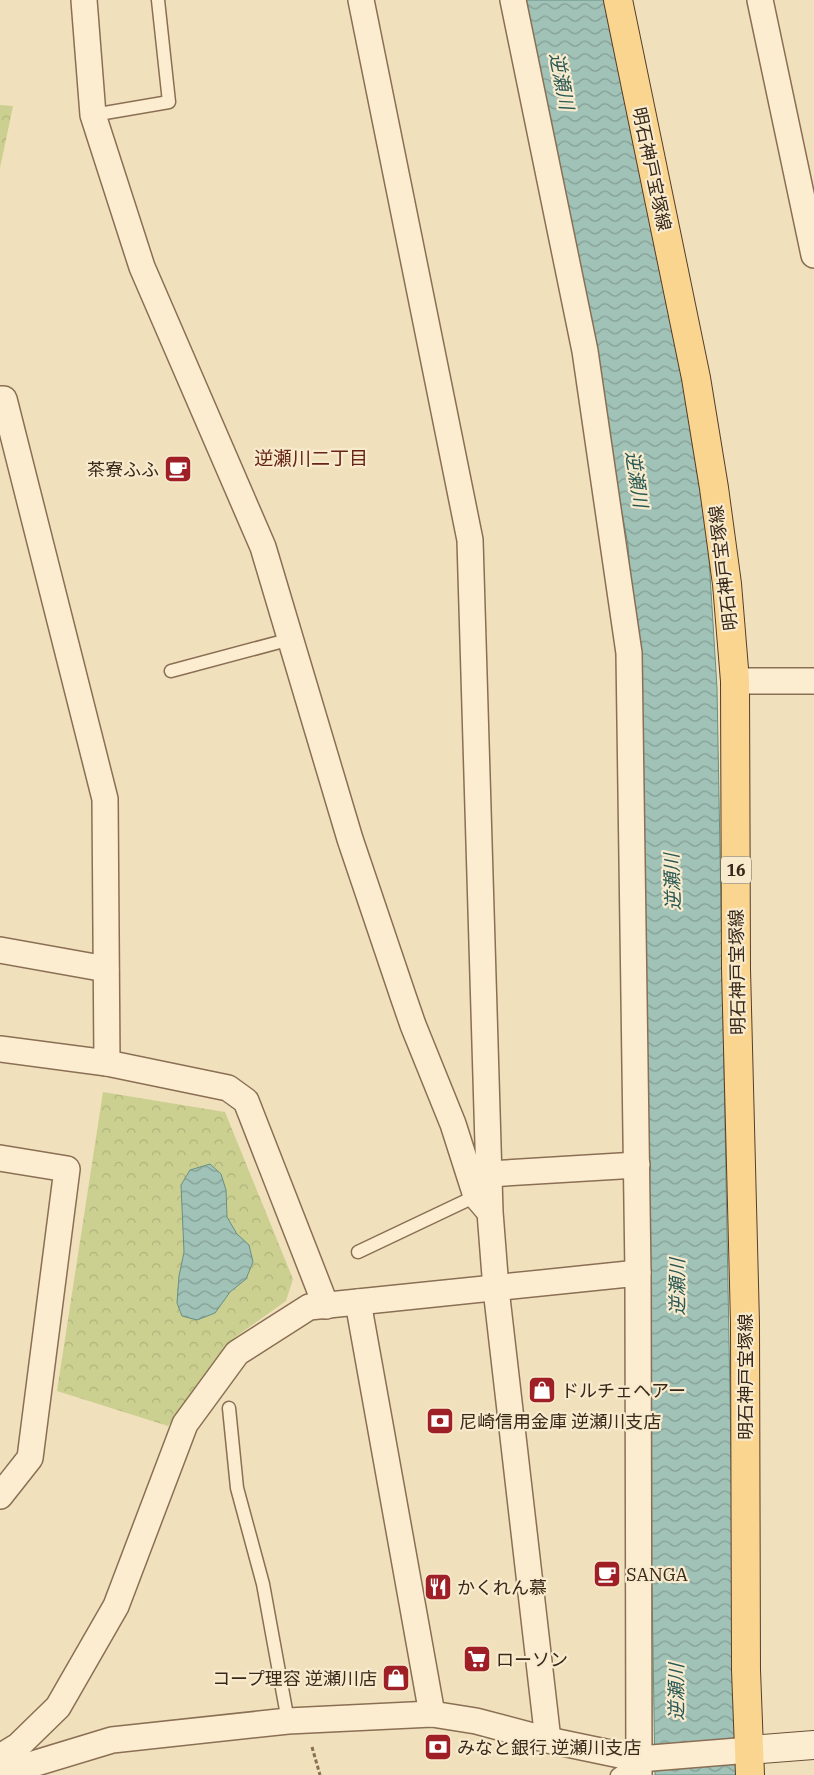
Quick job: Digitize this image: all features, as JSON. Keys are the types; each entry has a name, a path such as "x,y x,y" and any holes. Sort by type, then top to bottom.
{"main road":[{"name":"明石神戸宝塚線","path":"618,0 696,378 727,584 735,681 736,969 745,1322 746,1758"}],"street":[{"path":"84,0 93,115 142,267 263,547 350,840 413,1025 483,1204 496,1289 548,1740"},
{"path":"361,0 470,540 489,1174 483,1204"},
{"path":"513,0 585,351 629,653 644,1764"},
{"path":"760,0 814,255"},
{"path":"0,399 4,399 105,799 107,1062"},
{"path":"735,681 814,681"},
{"path":"0,950 106,969"},
{"path":"0,1049 107,1062 228,1088 246,1101 326,1306"},
{"path":"0,1158 68,1169 30,1458 0,1496"},
{"path":"489,1174 637,1165"},
{"path":"0,1757 18,1746 58,1707 116,1606 185,1424 237,1353 309,1307 638,1273"},
{"path":"358,1302 432,1714"},
{"path":"0,1774 112,1740 288,1721 432,1714 476,1721 644,1764 746,1758 814,1745"}],"lane":[{"path":"93,115 169,102 158,0"},
{"path":"171,671 291,639"},
{"path":"358,1252 483,1204"},
{"path":"229,1408 238,1488 263,1584 288,1721"},
{"path":"617,1775 644,1764"}],"green space":[{"path":"0,105 13,106 0,168"},
{"path":"103,1092 225,1112 293,1279 286,1301 234,1338 168,1426 57,1391"}],"water":[{"name":"逆瀬川","path":"525,0 605,0 679,356 708,542 717,688 737,1775 655,1775 638,710 628,545"},
{"path":"210,1164 221,1174 226,1190 227,1217 237,1234 249,1245 253,1262 246,1279 230,1292 215,1313 197,1320 182,1316 177,1303 179,1276 184,1252 181,1185 190,1170"}],"place":[{"name":"茶寮ふふ","path":"178,469"},
{"name":"ドルチェヘアー","path":"542,1390"},
{"name":"尼崎信用金庫 逆瀬川支店","path":"440,1421"},
{"name":"SANGA","path":"607,1574"},
{"name":"かくれん慕","path":"438,1587"},
{"name":"ローソン","path":"477,1659"},
{"name":"コープ理容 逆瀬川店","path":"396,1678"},
{"name":"みなと銀行 逆瀬川支店","path":"438,1747"}],"district":[{"name":"逆瀬川二丁目","path":"311,458"}]}
